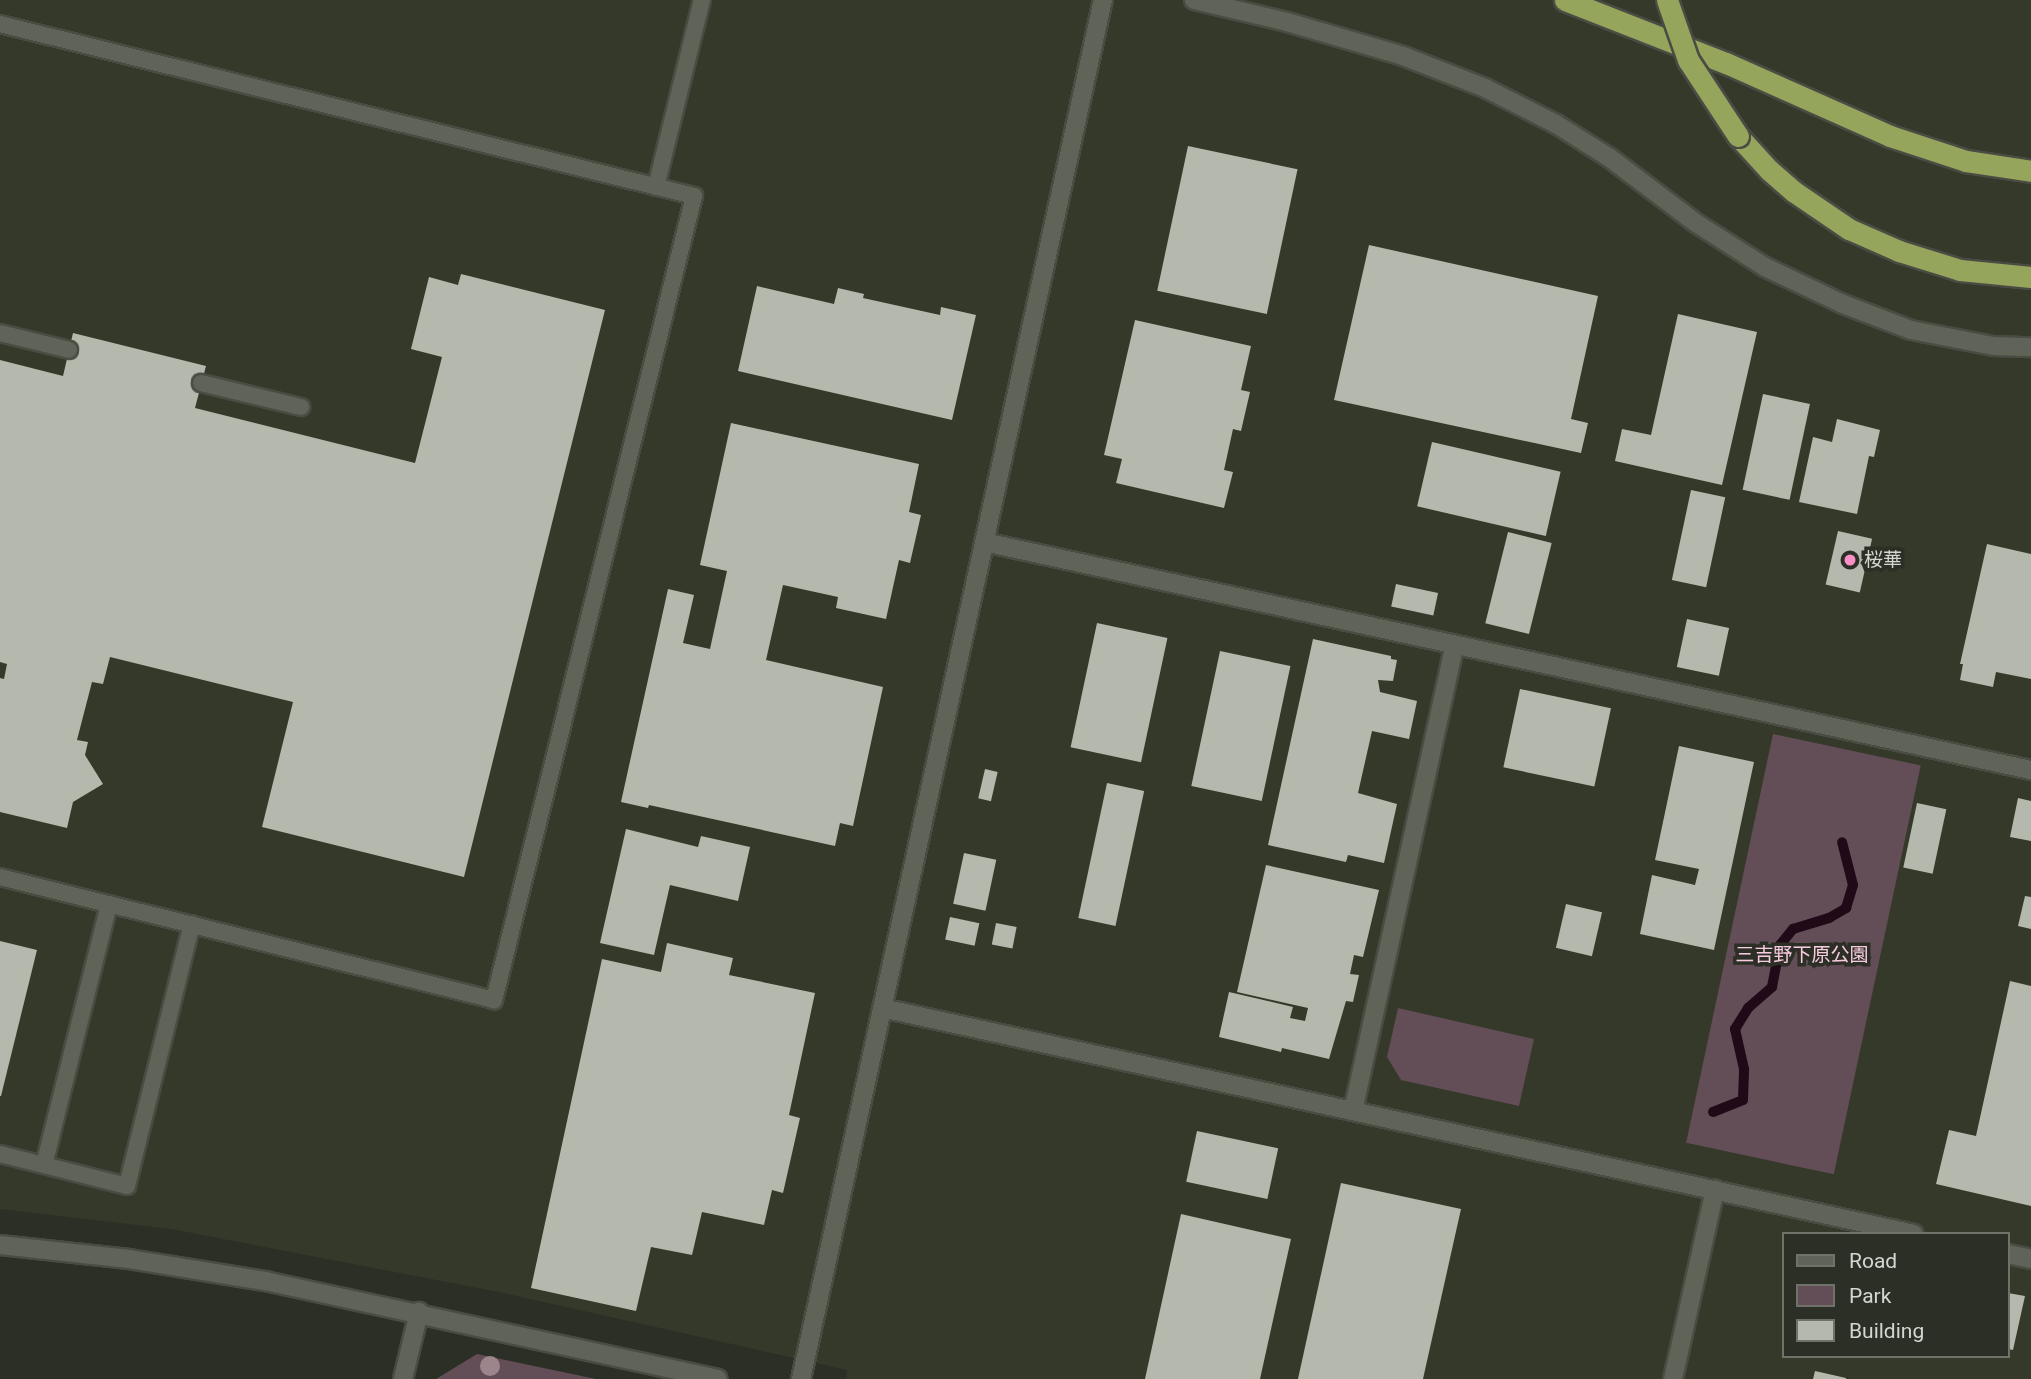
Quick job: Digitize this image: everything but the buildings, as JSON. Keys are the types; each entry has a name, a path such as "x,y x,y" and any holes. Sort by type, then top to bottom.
{"highway":[{"path":"1565,0 1726,63 1890,136 1966,161 2031,172"},
{"path":"1667,0 1688,60 1738,136 1785,184 1849,229 1899,251 1960,270 2031,277"}],"street":[{"path":"801,1379 1103,0"},
{"path":"1194,0 1287,22 1403,56 1485,88 1556,124 1610,158 1696,223 1765,267 1843,304 1911,330 1993,346 2031,347"},
{"path":"984,542 2031,770"},
{"path":"1353,1111 1455,645"},
{"path":"882,1008 1905,1232"},
{"path":"1673,1379 1714,1190"},
{"path":"0,1245 142,1261 419,1312 718,1379"},
{"path":"2010,1254 2031,1259"},
{"path":"403,1379 419,1312"}],"lane":[{"path":"656,187 702,0"},
{"path":"0,24 694,196 494,1000 0,877"},
{"path":"0,333 69,350"},
{"path":"201,383 301,407"},
{"path":"44,1165 109,904"},
{"path":"0,1154 127,1186 192,924"}],"shaded area":[{"path":"0,0 2031,0 2031,1379 846,1379 847,1370 504,1293 171,1229 0,1209"}],"green space":[{"name":"三吉野下原公園","path":"1773,734 1921,765 1834,1174 1686,1143"},
{"path":"1398,1008 1534,1039 1519,1106 1401,1080 1387,1057"},
{"path":"477,1354 515,1362 596,1379 436,1379"}],"waterway":[{"path":"1713,1112 1743,1100 1744,1069 1735,1029 1748,1008 1772,987 1780,945 1793,929 1829,918 1846,908 1853,885 1842,842"}],"place":[{"name":"桜華","path":"1850,560"}]}
